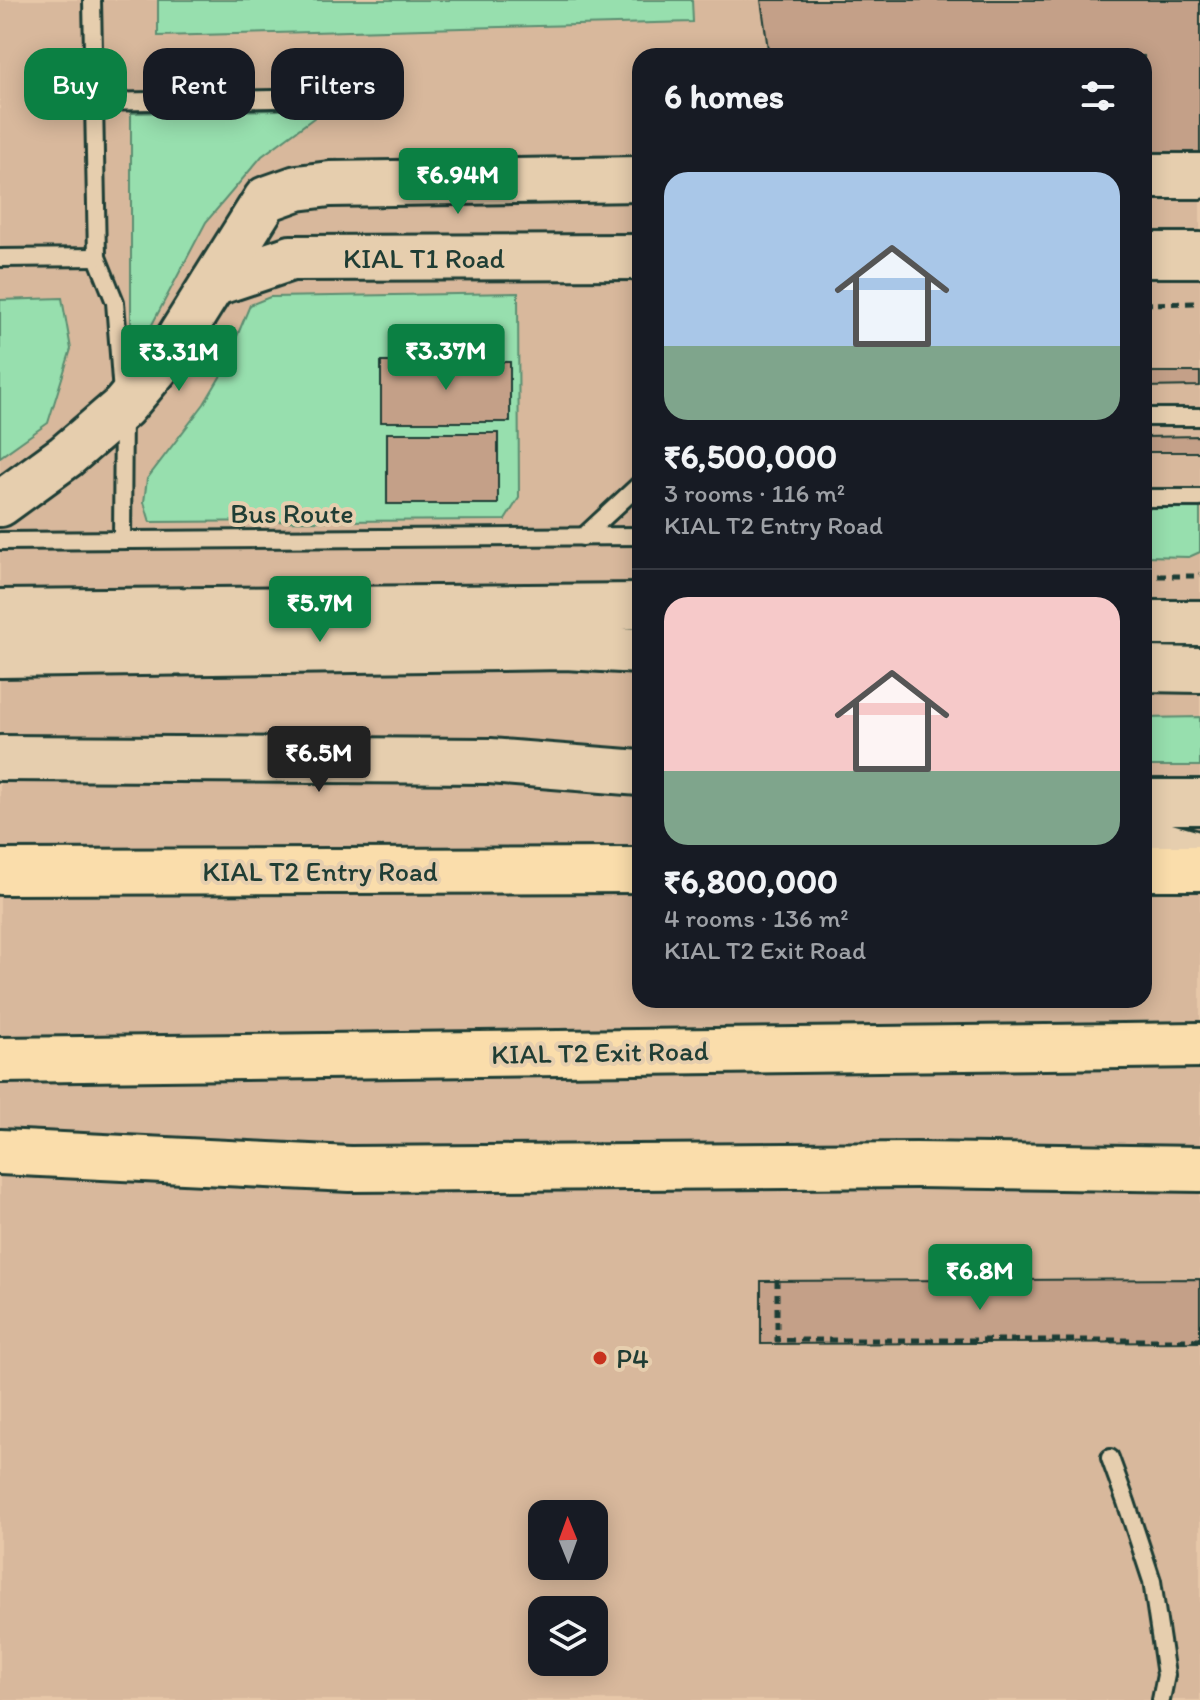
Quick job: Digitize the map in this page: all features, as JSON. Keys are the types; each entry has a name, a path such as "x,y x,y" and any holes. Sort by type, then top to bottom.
{"main road":[{"path":"1152,176 1200,176"},
{"path":"0,504 66,456 123,407 172,349 266,199 297,188 330,184 632,179"},
{"path":"1152,255 1200,255"},
{"name":"KIAL T1 Road","path":"213,284 291,258 632,257"},
{"path":"0,612 632,606"},
{"path":"1152,623 1200,623"},
{"path":"0,655 565,647 632,651"},
{"path":"1152,669 1200,670"},
{"path":"0,758 490,761 632,772"},
{"path":"1152,802 1200,802"},
{"path":"1152,841 1200,855"},
{"path":"1152,868 1200,868"},
{"name":"KIAL T2 Entry Road","path":"0,872 632,870"},
{"name":"KIAL T2 Exit Road","path":"0,1060 1200,1045"},
{"path":"0,1152 350,1169 916,1165 1200,1169"}],"lane":[{"path":"92,0 93,48"},
{"path":"127,101 271,99"},
{"path":"94,120 97,257 115,302 123,407 122,540"},
{"path":"0,258 97,257"},
{"path":"1152,417 1200,417"},
{"path":"583,537 632,491"},
{"path":"1152,498 1200,498"},
{"name":"Bus Route","path":"0,541 632,536"},
{"path":"1110,1458 1152,1581 1166,1675 1161,1700"}],"path":[{"path":"1152,304 1200,303"},
{"path":"1152,576 1200,574"},
{"path":"777,1279 777,1340 1200,1340"}],"shaded area":[{"path":"0,0 1200,0 1200,1700 0,1700"}],"green space":[{"path":"158,0 692,0 693,22 158,36"},
{"path":"255,110 271,110 271,120 311,120 262,156 206,222 146,336 131,323 131,113 143,113 143,120 255,120"},
{"path":"518,293 519,498 505,520 150,522 144,502 147,479 204,404 220,377 250,305 270,297"},
{"path":"62,298 71,349 48,423 0,457 0,300"},
{"path":"1152,506 1200,506 1200,552 1189,557 1152,556"},
{"path":"1200,717 1200,766 1152,766 1152,718"}],"building":[{"path":"761,0 1200,0 1200,166 1152,159 1152,48 768,48"},
{"path":"381,362 510,362 510,422 381,422"},
{"path":"1152,372 1200,372 1200,386 1152,387"},
{"path":"387,433 498,433 498,504 387,504"},
{"path":"1200,436 1200,452 1152,452 1152,437"},
{"path":"1200,1279 1200,1342 761,1344 761,1281"}],"place":[{"name":"P4","path":"600,1358"}]}
